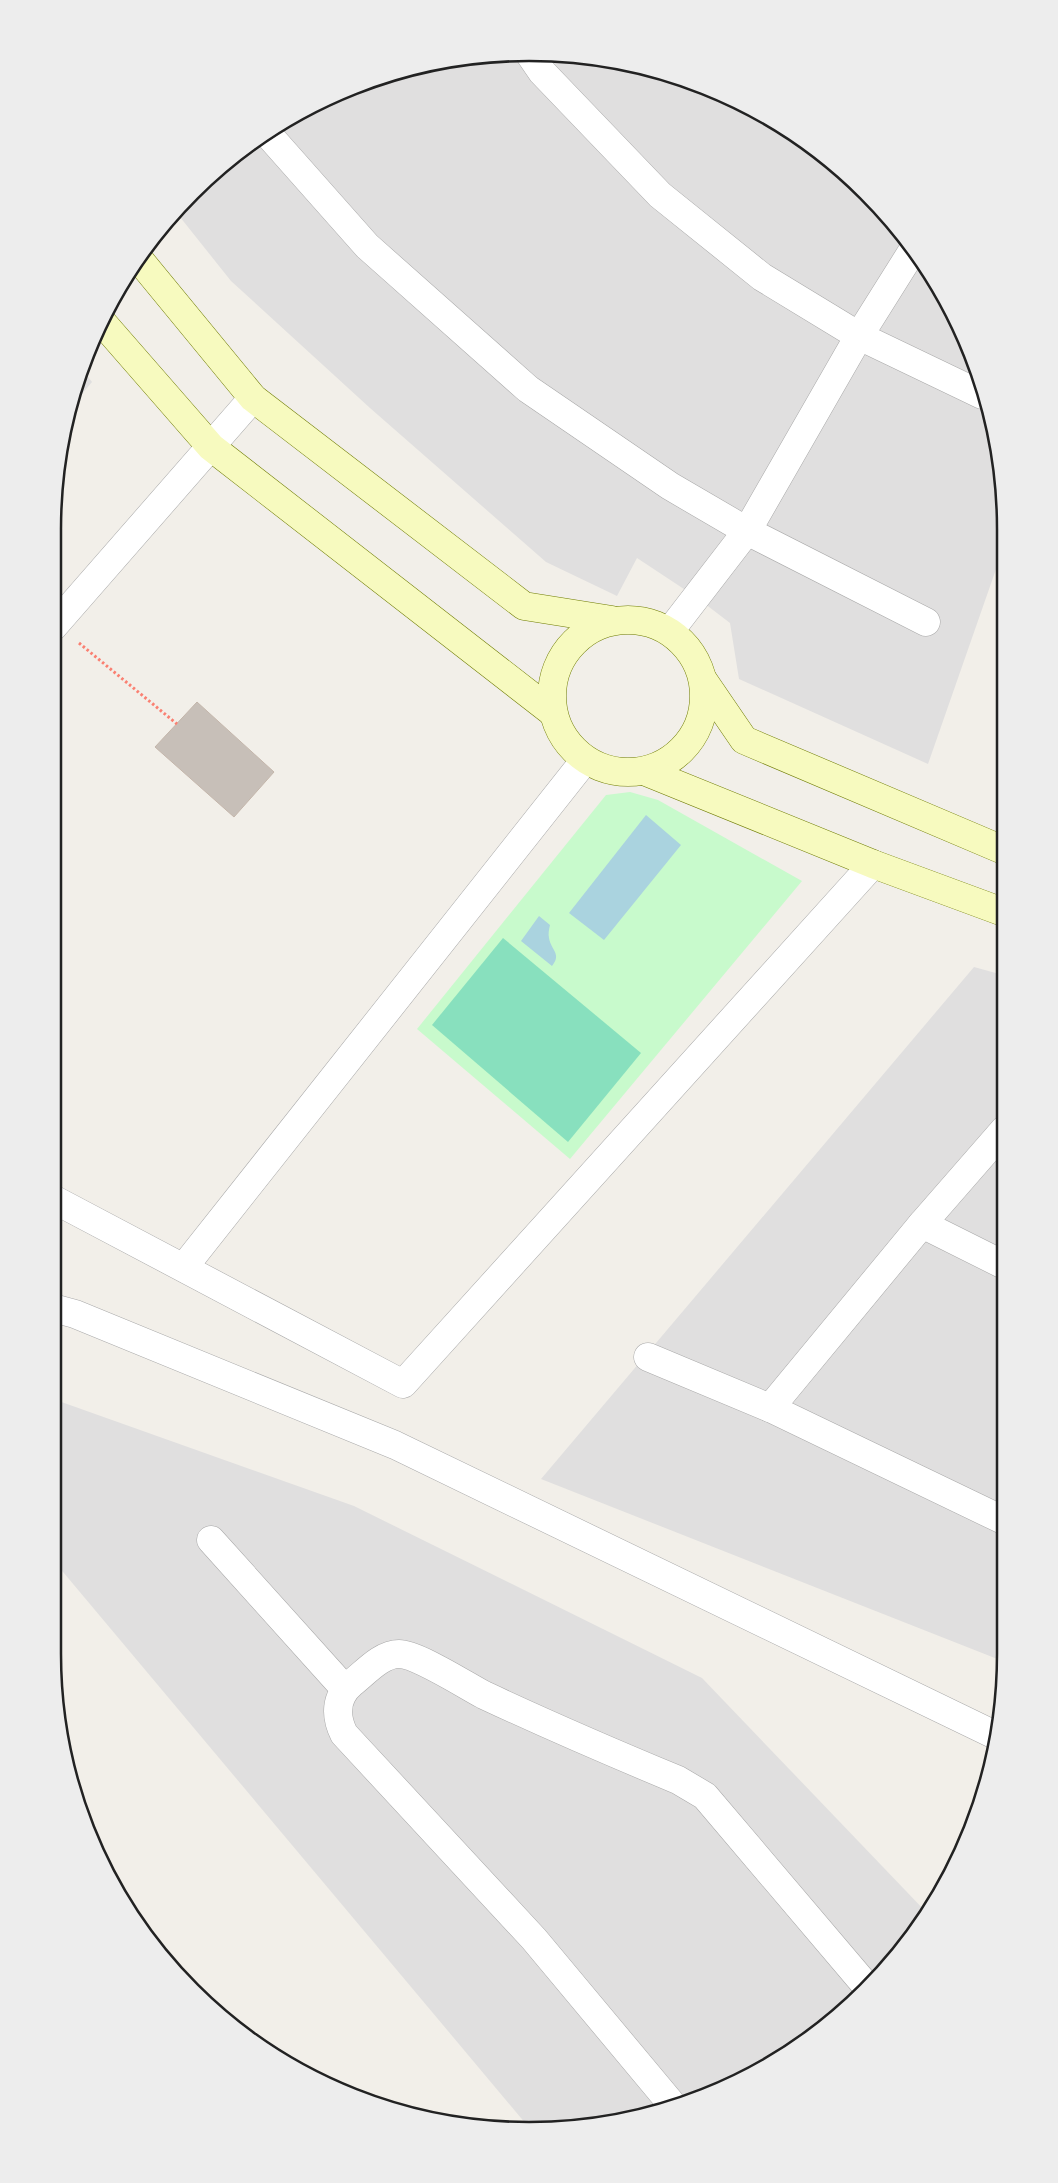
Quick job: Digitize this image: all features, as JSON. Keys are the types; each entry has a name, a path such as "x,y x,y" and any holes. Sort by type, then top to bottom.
{"street":[{"path":"534,61 542,72 660,195 762,277 859,336 976,392"},
{"path":"272,138 367,246 528,389 670,486 747,531 926,622"},
{"path":"670,631 747,531 859,336 909,256"},
{"path":"143,264 253,398 524,606 612,620 642,620 670,631 692,652 704,680 744,740 997,847"},
{"path":"107,327 211,447 552,712"},
{"path":"61,618 253,398"},
{"path":"612,620 584,632 563,654 551,682 552,712 564,739 586,760 614,771 644,771 873,864 997,910"},
{"path":"644,771 672,759 693,737 704,710 704,680"},
{"path":"184,1267 586,760"},
{"path":"61,1204 403,1384 873,864"},
{"path":"770,1408 922,1224 997,1138"},
{"path":"922,1224 997,1261"},
{"path":"61,1310 75,1314 395,1445 990,1733"},
{"path":"648,1357 770,1408 997,1517"},
{"path":"210,1540 345,1689"},
{"path":"669,2100 534,1939 350,1743 340,1725 338,1715 340,1697 345,1689 382,1659 391,1655 408,1655 484,1695 678,1780 705,1796 863,1982"}],"path":[{"path":"61,632 177,724"}],"shaded area":[{"path":"498,62 560,62 590,65 650,77 679,86 736,109 789,140 814,158 860,198 900,244 918,269 949,322 961,350 981,408 988,438 996,498 997,566 928,764 739,679 730,623 696,597 637,558 617,596 546,562 370,408 231,281 180,217 221,177 269,140 322,109 379,86 408,77 468,65"},
{"path":"87,376 92,382 81,395"},
{"path":"974,967 997,973 997,1659 541,1479"},
{"path":"61,1402 354,1506 702,1678 922,1908 881,1962 837,2006 789,2043 736,2074 679,2097 620,2113 560,2121 524,2122 61,1570"}],"green space":[{"path":"630,792 658,800 802,881 570,1159 417,1029 606,795"},
{"path":"503,938 641,1053 568,1142 432,1025"}],"water":[{"path":"646,815 681,845 604,940 569,913"},
{"path":"539,916 550,925 549,938 556,955 552,966 521,941"}],"building":[{"path":"197,702 274,772 234,817 155,747"}]}
